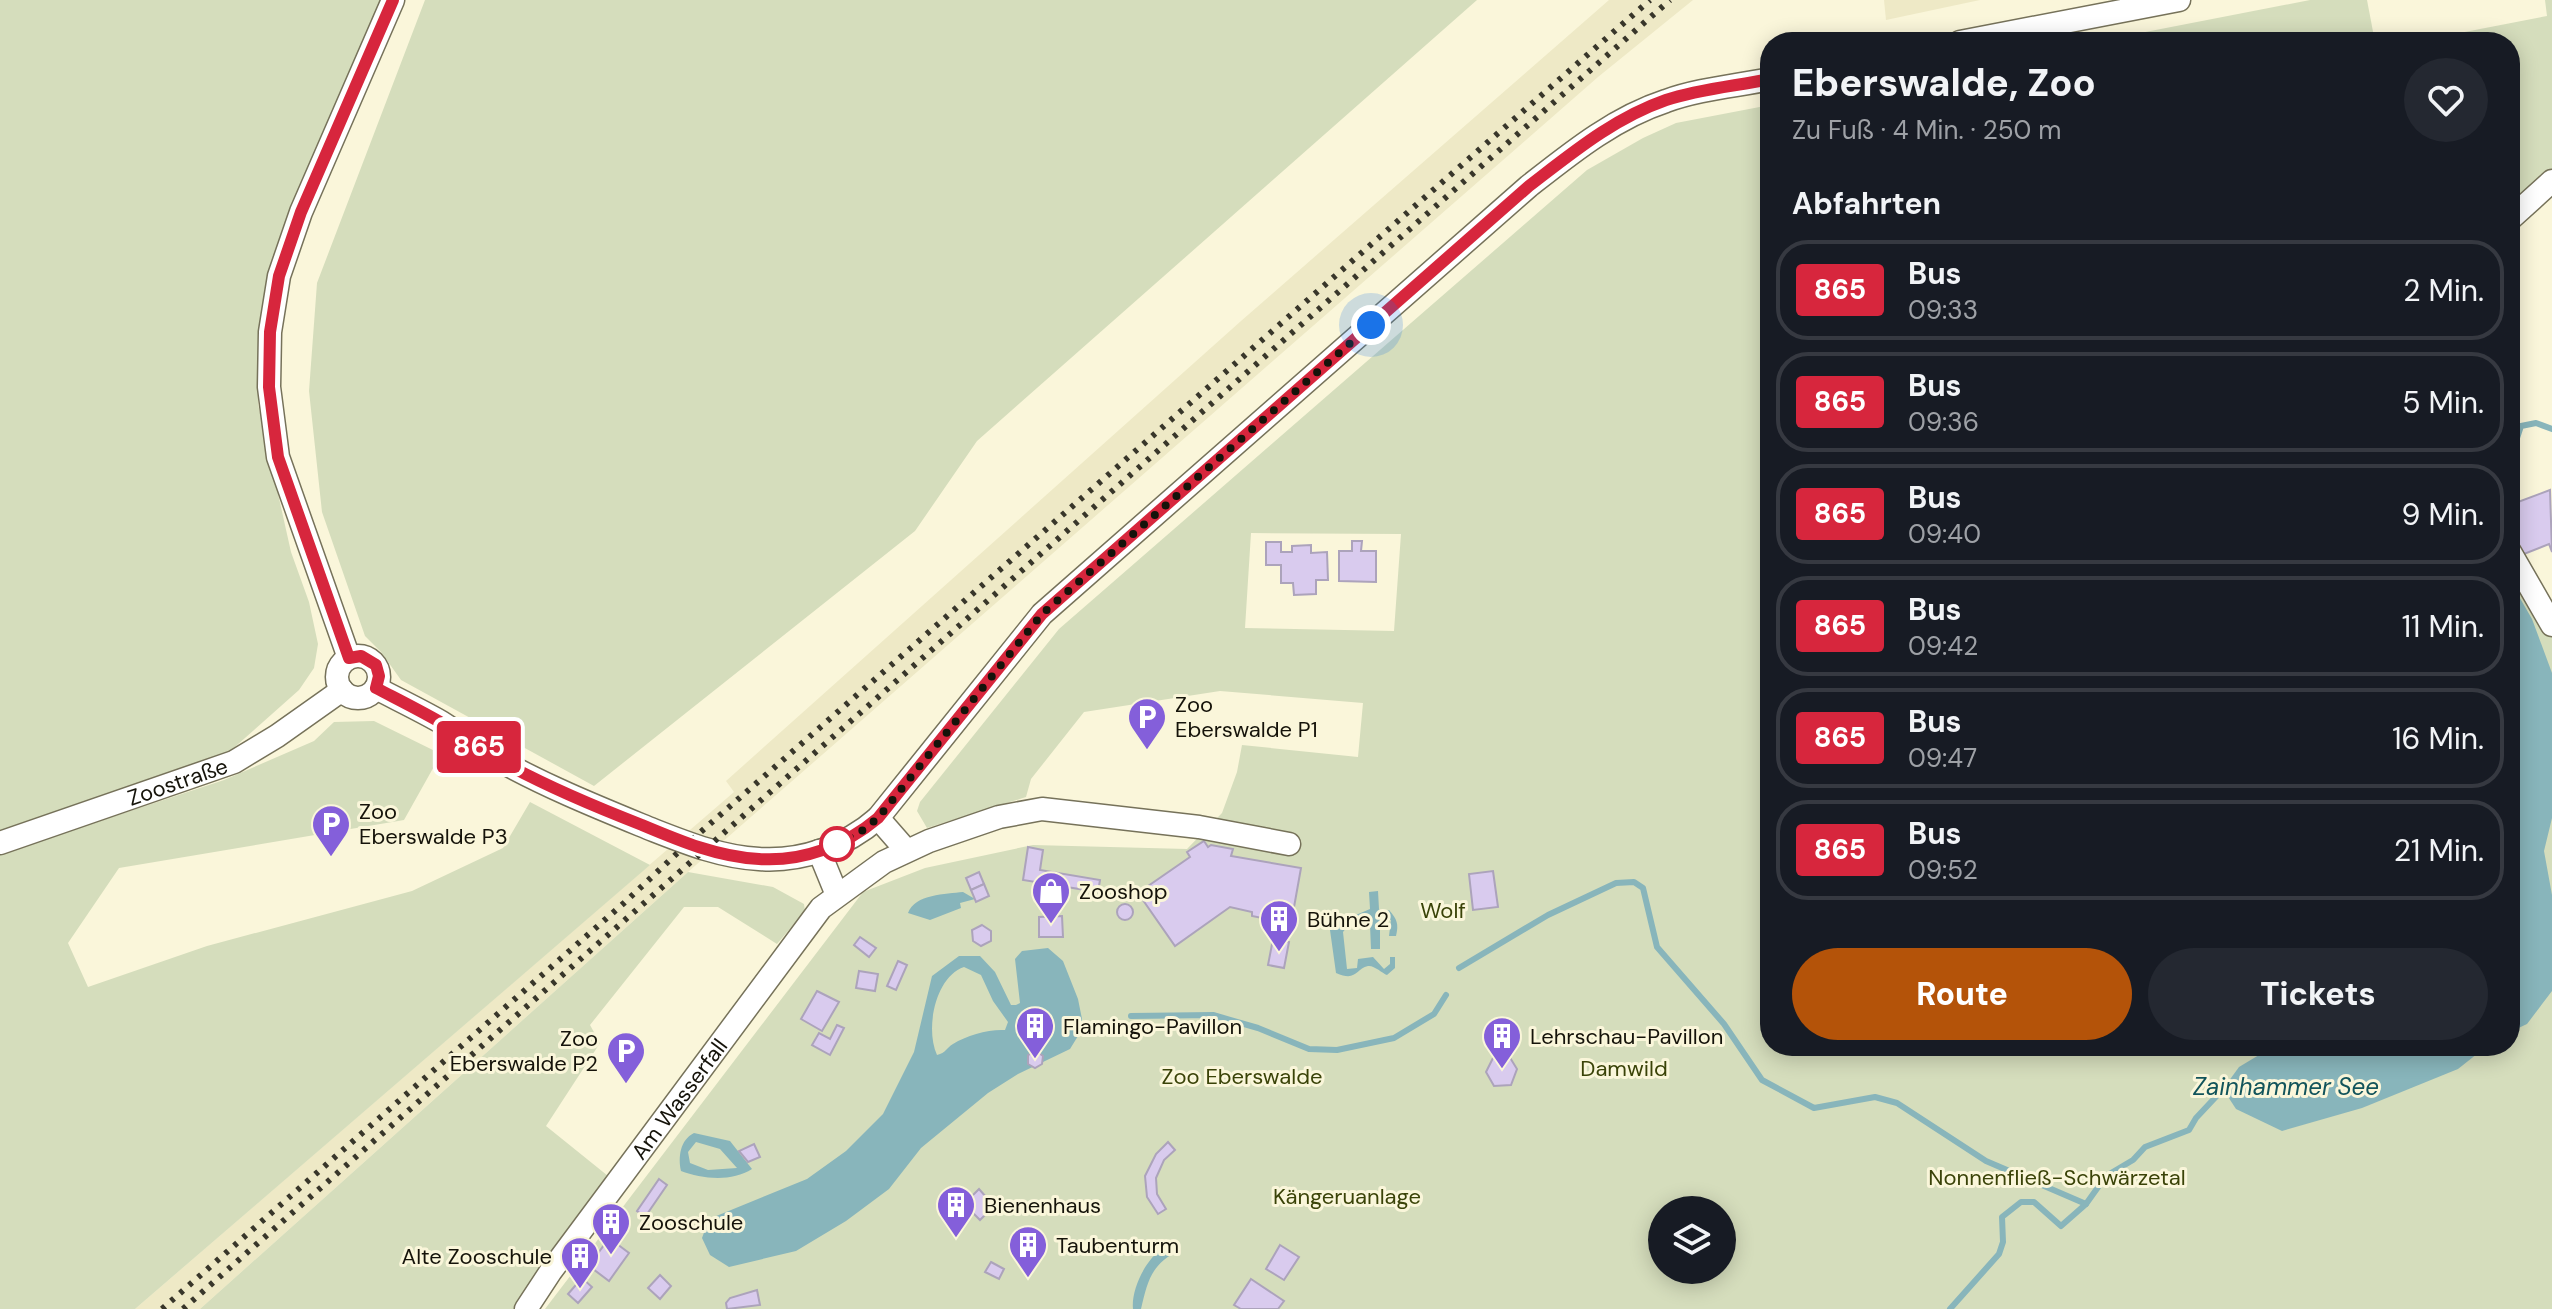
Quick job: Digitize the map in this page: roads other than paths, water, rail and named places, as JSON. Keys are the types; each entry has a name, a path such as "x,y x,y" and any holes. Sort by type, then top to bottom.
{"street":[{"path":"349,658 278,457 269,387 270,332 279,276 301,212 393,0"},
{"path":"2012,32 2179,0"},
{"path":"376,688 439,722 498,760 564,792 687,844 724,855 759,859 791,858 819,851 858,834 878,818 1042,614 1529,186 1589,139 1635,113 1668,100 1760,81"},
{"path":"2520,210 2552,181"},
{"path":"2520,570 2552,625"},
{"path":"361,656 376,665 379,676 376,688 370,694 356,697 342,690 338,672 342,664 349,658 361,656"},
{"name":"Zoostraße","path":"0,843 234,762 342,690"},
{"name":"Am Wasserfall","path":"526,1309 821,908 884,862 906,850 999,817 1042,809 1199,827 1289,844"},
{"path":"878,818 906,850"},
{"path":"858,834 884,862"},
{"path":"819,851 837,895"}],"water":[{"path":"2520,598 2532,619 2552,673 2552,818 2544,851 2552,895 2552,991 2527,1024 2520,1027"},
{"path":"1378,891 1379,909 1382,912 1389,910 1396,919 1396,936 1389,936 1391,920 1387,917 1380,923 1380,949 1371,949 1370,925 1351,922 1343,932 1347,969 1357,968 1358,959 1373,957 1384,969 1390,964 1390,957 1395,957 1395,968 1387,975 1370,966 1352,976 1336,973 1329,923 1370,909 1369,892"},
{"path":"963,892 975,899 960,903 961,908 930,920 908,913 924,899"},
{"path":"1048,948 1063,961 1078,999 1082,1019 1078,1036 1070,1049 1018,1074 988,1093 921,1148 889,1189 846,1221 796,1251 729,1267 710,1255 702,1238 709,1219 807,1179 846,1151 883,1114 914,1052 932,976 959,956 980,956 995,972 1011,1005 1016,1005 1020,1003 1015,959 1022,951","holes":["964,967 981,975 993,1001 1008,1022 1005,1030 971,1035 937,1055 932,1032 933,1018 935,1005 946,981"]},
{"name":"Zainhammer See","path":"2257,1056 2474,1056 2458,1069 2362,1108 2282,1131 2236,1109 2223,1089 2239,1067"},
{"path":"694,1133 730,1141 752,1169 735,1176 717,1178 681,1171 681,1149","holes":["696,1142 720,1149 737,1168 708,1170 690,1163 688,1152"]},
{"path":"1177,1242 1180,1250 1157,1267 1149,1281 1141,1309 1133,1309 1136,1286 1148,1263 1161,1250"}],"waterway":[{"path":"2520,429 2521,426 2536,423 2552,429"},
{"path":"1459,968 1548,915 1616,883 1634,882 1643,888 1657,947 1724,1024 1762,1080 1814,1108 1875,1097 1897,1103 1986,1161 2086,1204"},
{"path":"1131,1016 1213,1015 1258,1028 1309,1049 1337,1050 1394,1038 1434,1014 1446,995"},
{"path":"1950,1309 1999,1254 2003,1242 2002,1217 2021,1202 2034,1202 2061,1226 2086,1204 2106,1176 2133,1160 2145,1147 2189,1130 2227,1085"}],"railway":[{"path":"162,1309 1650,0"},
{"path":"183,1309 1670,0"}],"place":[{"name":"Zoo Eberswalde P1","path":"1147,751"},
{"name":"Zoo Eberswalde P3","path":"331,858"},
{"name":"Zooshop","path":"1051,925"},
{"name":"Bühne 2","path":"1279,953"},
{"name":"Flamingo-Pavillon","path":"1035,1060"},
{"name":"Lehrschau-Pavillon","path":"1502,1070"},
{"name":"Zoo Eberswalde P2","path":"626,1085"},
{"name":"Bienenhaus","path":"956,1239"},
{"name":"Zooschule","path":"611,1256"},
{"name":"Taubenturm","path":"1028,1279"},
{"name":"Alte Zooschule","path":"580,1290"}],"park label":[{"name":"Wolf","path":"1443,910"},
{"name":"Damwild","path":"1624,1068"},
{"name":"Zoo Eberswalde","path":"1242,1076"},
{"name":"Nonnenfließ-Schwärzetal","path":"2057,1177"},
{"name":"Kängeruanlage","path":"1347,1196"}]}
